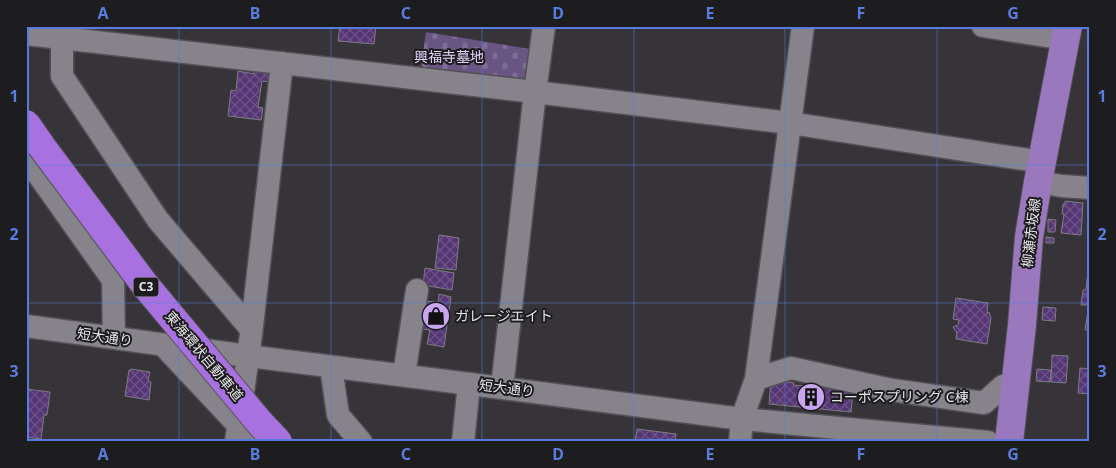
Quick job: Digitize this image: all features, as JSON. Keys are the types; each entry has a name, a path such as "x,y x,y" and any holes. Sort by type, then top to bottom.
{"highway":[{"name":"東海環状自動車道","path":"26,124 145,285 278,442"}],"main road":[{"name":"柳瀬赤坂線","path":"1009,442 1022,325 1029,237 1066,33"}],"street":[{"path":"502,388 544,26"},
{"path":"740,442 742,419 756,379 803,26"},
{"path":"983,26 1066,33"},
{"path":"26,34 790,123 1040,172 1062,186 1090,188"},
{"path":"62,38 62,76 158,220 251,329"},
{"path":"237,433 248,356 282,63"},
{"path":"26,166 35,170 113,280 114,338"},
{"path":"404,376 417,290"},
{"name":"短大通り","path":"26,326 742,419 988,442"},
{"path":"163,345 237,433 254,442"},
{"path":"331,367 338,415 362,442"},
{"path":"756,379 792,368 892,390 984,403 1003,386 1015,385"},
{"path":"463,442 469,384"}],"green space":[{"name":"興福寺墓地","path":"426,32 530,49 526,86 420,74"}],"building":[{"path":"340,26 376,26 374,44 338,41"},
{"path":"474,47 483,49 481,63 472,61"},
{"path":"254,70 272,70 270,82 262,81 258,107 263,108 261,120 228,116 231,90 236,91 238,71 254,74"},
{"path":"1065,201 1083,203 1081,235 1061,233 1064,214 1062,214 1063,204 1065,204"},
{"path":"1048,219 1056,220 1055,232 1048,232"},
{"path":"439,235 459,238 456,270 435,268"},
{"path":"1046,237 1054,238 1054,243 1046,243"},
{"path":"425,268 454,273 452,290 423,285"},
{"path":"1087,279 1090,280 1090,305 1081,305 1083,290 1086,290"},
{"name":"ガレージエイト","path":"439,294 451,297 444,347 427,344 430,330 421,329 424,301 438,302"},
{"path":"956,298 988,303 987,313 989,312 991,318 987,344 956,339 957,332 953,327 958,325 959,320 953,319"},
{"path":"1043,307 1056,308 1055,321 1042,320"},
{"path":"1088,311 1090,311 1090,330 1085,330"},
{"path":"1052,355 1068,356 1066,383 1051,382"},
{"path":"1080,368 1090,369 1090,394 1078,393"},
{"path":"1037,369 1051,370 1050,382 1036,381"},
{"path":"129,370 150,372 148,381 151,382 149,400 125,396"},
{"name":"コーポスプリング C棟","path":"771,379 794,383 793,385 853,390 851,412 769,404"},
{"path":"26,389 50,392 47,415 44,415 41,439 26,437"},
{"path":"637,429 676,434 675,442 635,442"}],"place":[{"name":"ガレージエイト","path":"436,316"},
{"name":"コーポスプリング C棟","path":"811,397"}]}
